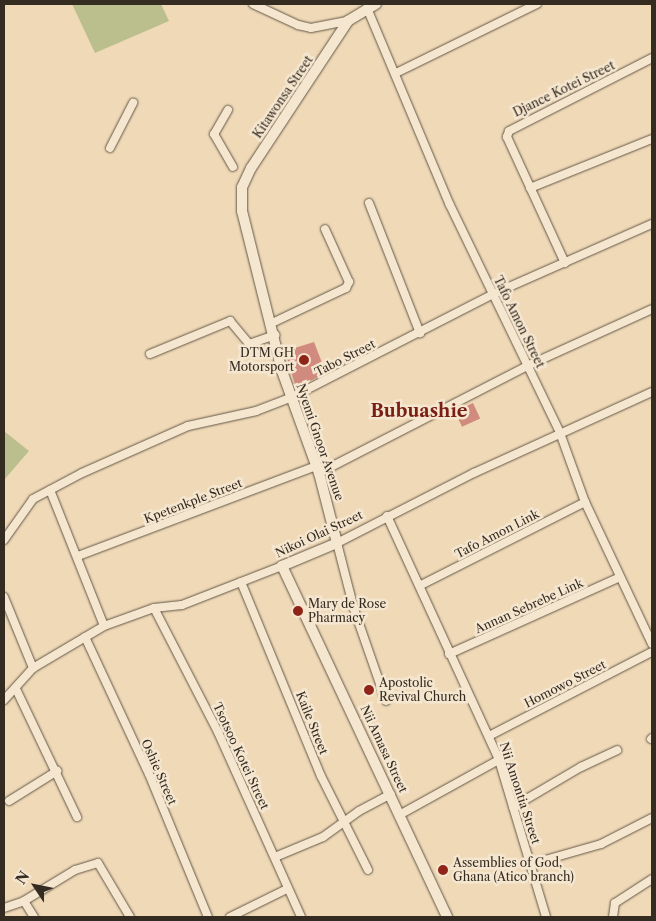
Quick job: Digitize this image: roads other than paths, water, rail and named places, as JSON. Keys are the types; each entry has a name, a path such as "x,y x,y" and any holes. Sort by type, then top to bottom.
{"street":[{"path":"254,4 298,26 311,28 348,21 372,6"},
{"path":"396,73 537,4"},
{"name":"Tafo Amon Street","path":"372,6 396,73 450,205 560,434 584,502 618,578 652,644"},
{"name":"Kitawonsa Street","path":"242,187 251,168 348,21"},
{"name":"Djance Kotei Street","path":"565,263 507,137 511,128 652,58"},
{"path":"110,148 133,103"},
{"path":"228,110 214,134 232,167"},
{"path":"530,188 652,139"},
{"name":"Nyemi Gnoor Avenue","path":"242,187 242,211 292,397 317,470 354,609 386,701"},
{"path":"369,203 420,333"},
{"name":"Tabo Street","path":"4,540 33,499 50,490 188,426 256,411 292,397 493,294 652,224"},
{"path":"272,323 346,288 349,282 325,229"},
{"name":"Kpetenkple Street","path":"78,556 317,470 527,366 652,309"},
{"path":"150,354 230,321 249,344 275,335"},
{"name":"Nikoi Olai Street","path":"4,700 16,689 33,668 104,626 154,608 182,605 337,543 387,516 652,392"},
{"path":"50,490 78,556 104,626"},
{"name":"Tafo Amon Link","path":"421,585 584,502"},
{"name":"Nii Amontia Street","path":"387,516 421,585 450,654 499,760 531,864 536,893 546,917"},
{"name":"Nii Amasa Street","path":"282,566 391,794 447,917"},
{"name":"Annan Sebrebe Link","path":"450,654 618,578"},
{"name":"Kaile Street","path":"241,582 321,776 368,870"},
{"path":"4,597 33,668"},
{"name":"Tsotsoo Kotei Street","path":"154,608 218,732 275,857 287,889 302,917"},
{"name":"Oshie Street","path":"85,637 150,774 208,917"},
{"name":"Homowo Street","path":"489,736 652,652"},
{"path":"16,689 57,771 77,817"},
{"path":"513,807 580,766 617,750"},
{"path":"400,814 499,760"},
{"path":"9,801 57,771"},
{"path":"275,857 323,837 391,794"},
{"path":"531,864 601,844 652,818"},
{"path":"4,908 24,901 75,870 98,863 130,917"},
{"path":"612,917 615,903 652,879"},
{"path":"230,917 287,889"},
{"path":"24,901 34,917"}],"place":[{"name":"DTM GH Motorsport","path":"304,360"},
{"name":"Mary de Rose Pharmacy","path":"298,611"},
{"name":"Apostolic Revival Church","path":"369,690"},
{"name":"Assemblies of God, Ghana (Atico branch)","path":"443,870"}],"district":[{"name":"Bubuashie","path":"419,411"}]}
